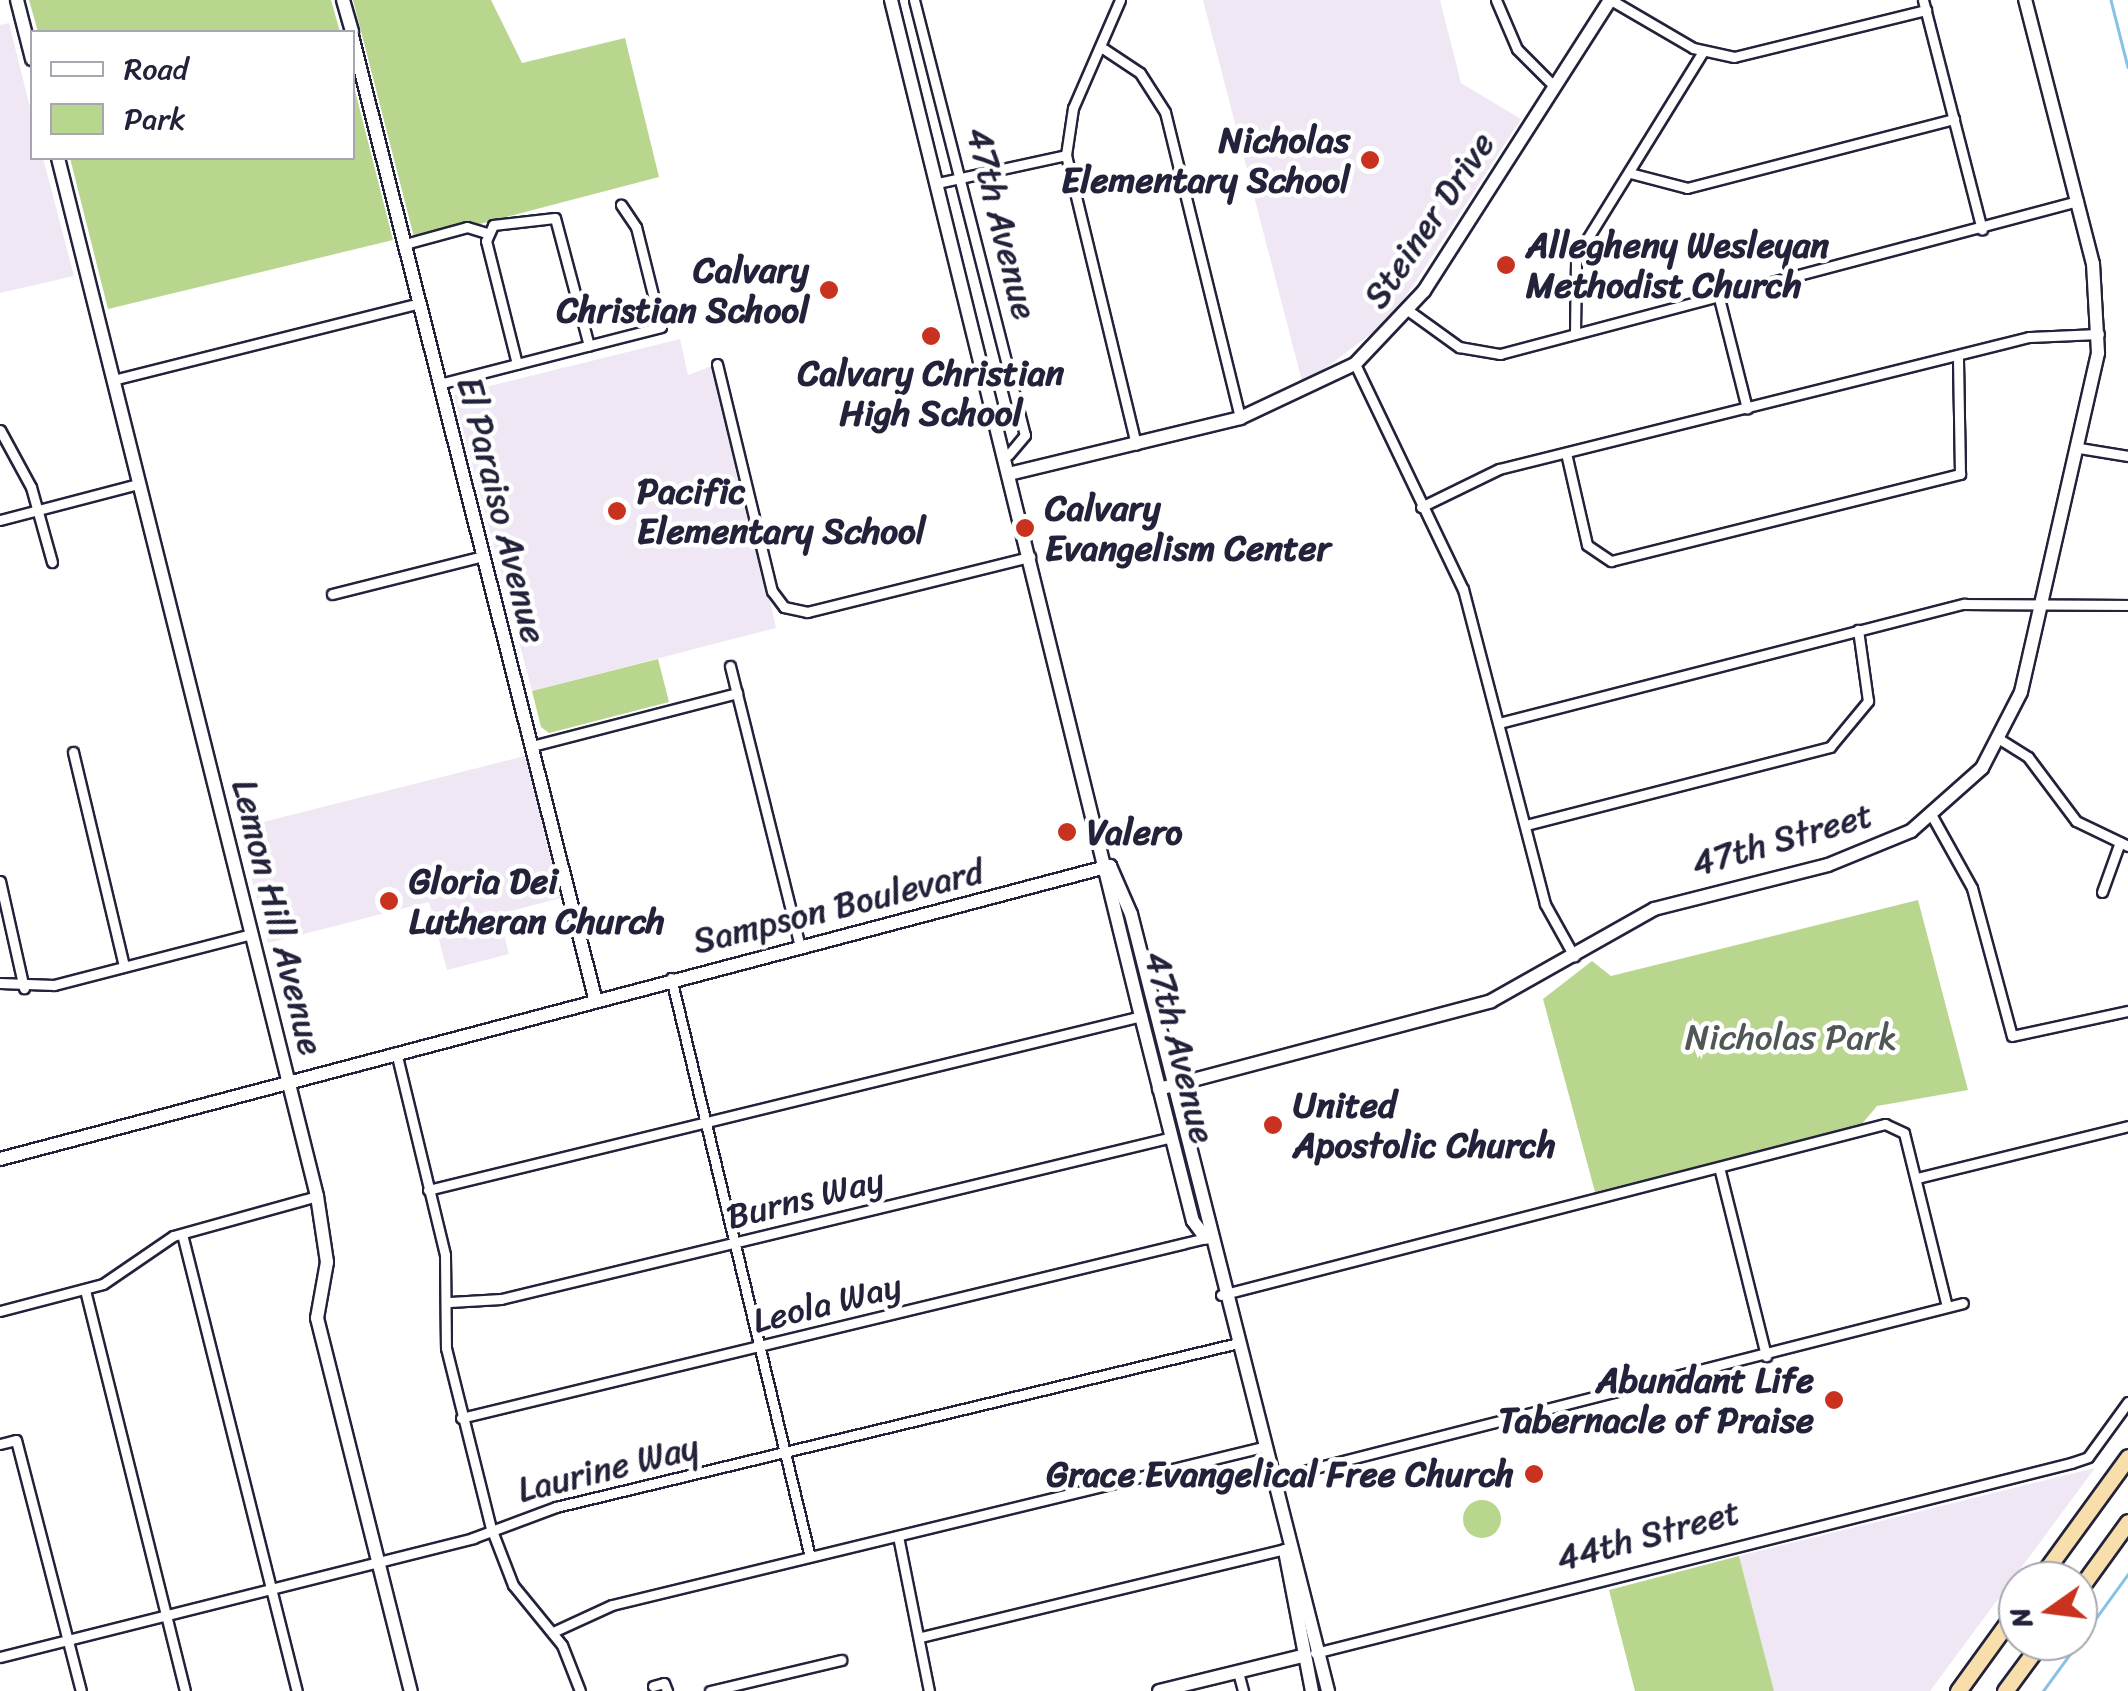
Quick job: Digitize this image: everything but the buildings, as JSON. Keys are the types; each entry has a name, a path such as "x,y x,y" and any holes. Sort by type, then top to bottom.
{"highway":[{"path":"2053,1561 2128,1458"},
{"path":"2098,1563 2128,1522"},
{"path":"1958,1691 1998,1636"},
{"path":"2006,1691 2028,1661"}],"street":[{"path":"17,0 30,50"},
{"name":"El Paraiso Avenue","path":"343,0 351,30"},
{"name":"47th Avenue","path":"891,0 1110,866 1141,1016 1172,1138 1206,1238 1285,1549 1328,1691"},
{"name":"47th Avenue","path":"914,0 1025,435 1008,456"},
{"path":"1120,0 1104,49 1073,108 1066,155 1136,445"},
{"path":"1496,0 1517,50 1553,85"},
{"path":"1611,0 1703,52 1766,55 1925,5 1982,230"},
{"name":"Steiner Drive","path":"1012,474 1240,418 1354,364 1409,310 1611,0"},
{"name":"47th Street","path":"1160,1089 1491,1001 1654,909 1859,855 1932,816 2001,740 2044,607 2099,334 2078,201 2025,0"},
{"name":"El Paraiso Avenue","path":"355,46 595,998"},
{"path":"1104,49 1140,72 1165,112 1240,418"},
{"path":"1576,333 1572,267 1703,52"},
{"path":"1630,174 1667,188 1697,186 1954,119"},
{"path":"938,183 1066,155"},
{"name":"Lemon Hill Avenue","path":"58,160 317,1196 327,1262 316,1318 411,1691"},
{"path":"1409,310 1479,353 1719,298 2078,201"},
{"path":"439,384 662,327 636,227 621,205"},
{"path":"404,244 468,227 488,233 554,218 589,346"},
{"path":"488,233 517,364"},
{"path":"1719,298 1747,409"},
{"path":"113,380 419,303"},
{"path":"1421,508 1479,476 1566,453 2042,334 2099,334"},
{"path":"1566,453 1591,552 1603,560 1960,474 1958,355"},
{"path":"717,364 772,592 784,607 807,612 1033,556"},
{"path":"1354,364 1463,589 1550,919 1574,956"},
{"path":"0,430 38,510 52,562"},
{"path":"2079,448 2128,456"},
{"path":"0,520 138,484"},
{"path":"332,594 483,556"},
{"path":"1499,723 1976,602 2044,607 2128,605"},
{"path":"1526,825 1830,747 1868,702 1858,630"},
{"path":"730,666 800,946"},
{"path":"532,746 737,693"},
{"path":"2001,740 2028,757 2076,821 2124,844 2102,892"},
{"path":"73,752 124,966"},
{"path":"1932,816 1972,888 2012,1036 2128,1012"},
{"name":"47th Avenue","path":"1110,866 1122,880 1208,1218 1206,1238"},
{"name":"Sampson Boulevard","path":"0,1159 286,1078 1110,866"},
{"path":"0,881 24,988"},
{"path":"0,983 24,988 251,934"},
{"path":"671,978 810,1557"},
{"path":"428,1190 1141,1016"},
{"path":"395,1051 450,1302 446,1348 490,1528 513,1586 553,1632 580,1691"},
{"path":"1221,1295 1896,1125 1917,1178 1947,1308"},
{"path":"1917,1178 2128,1126"},
{"path":"1172,1138 1208,1218"},
{"name":"Burns Way","path":"450,1302 501,1299 1172,1138"},
{"path":"1720,1171 1766,1356"},
{"path":"0,1312 85,1290 182,1234 317,1196"},
{"path":"182,1234 297,1691"},
{"name":"Leola Way","path":"461,1418 1206,1238"},
{"path":"85,1290 186,1691"},
{"path":"1268,1480 1964,1304"},
{"name":"Laurine Way","path":"0,1657 271,1590 490,1528 785,1452 1234,1344"},
{"name":"44th Street","path":"1158,1691 2071,1464 2088,1457 2128,1402"},
{"path":"0,1444 16,1440 81,1691"},
{"path":"553,1632 612,1605 1259,1448"},
{"path":"898,1536 929,1691"},
{"path":"921,1636 1285,1549"},
{"name":"47th Avenue","path":"1285,1549 1302,1656 1312,1691"},
{"path":"710,1691 841,1660"},
{"path":"1238,1672 1242,1691"},
{"path":"654,1686 664,1683 667,1691"}],"shaded area":[{"name":"Nicholas Elementary School","path":"1203,0 1440,0 1461,83 1521,119 1392,318 1303,385"},
{"path":"9,23 30,107 30,160 44,160 74,276 0,293 0,25"},
{"name":"Pacific Elementary School","path":"680,339 688,375 717,364 776,628 532,691 454,395"},
{"path":"525,756 561,898 499,914 509,954 447,970 429,902 268,943 239,828"},
{"path":"2095,1468 2026,1561 1998,1561 1998,1599 1930,1691 1774,1691 1739,1556"}],"green space":[{"path":"29,0 331,0 339,30 37,30"},
{"path":"353,0 491,0 522,63 625,38 659,177 415,241"},
{"path":"355,91 393,240 108,309 71,160 355,160"},
{"path":"658,659 669,702 549,733 541,727 532,691"},
{"name":"Nicholas Park","path":"1918,900 1968,1090 1877,1106 1861,1125 1595,1192 1543,999 1592,961 1611,976"},
{"path":"1482,1500 1495,1506 1501,1519 1495,1532 1482,1538 1469,1532 1463,1519 1469,1506"},
{"path":"1739,1556 1774,1691 1635,1691 1609,1590"}],"waterway":[{"path":"2111,0 2128,67"},
{"path":"2043,1691 2128,1574"}],"place":[{"name":"Nicholas Elementary School","path":"1370,160"},
{"name":"Allegheny Wesleyan Methodist Church","path":"1506,265"},
{"name":"Calvary Christian School","path":"829,290"},
{"name":"Calvary Christian High School","path":"931,336"},
{"name":"Pacific Elementary School","path":"617,511"},
{"name":"Calvary Evangelism Center","path":"1025,528"},
{"name":"Valero","path":"1067,832"},
{"name":"Gloria Dei Lutheran Church","path":"389,901"},
{"name":"United Apostolic Church","path":"1273,1125"},
{"name":"Abundant Life Tabernacle of Praise","path":"1834,1400"},
{"name":"Grace Evangelical Free Church","path":"1534,1474"}]}
